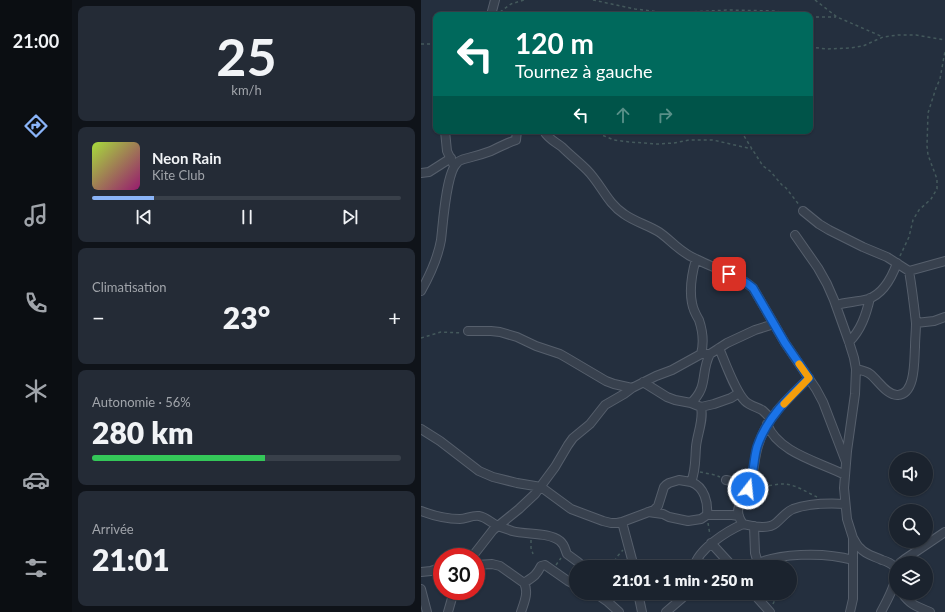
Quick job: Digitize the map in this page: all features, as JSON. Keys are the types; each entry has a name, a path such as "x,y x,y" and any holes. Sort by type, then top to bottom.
{"street":[{"path":"492,12 495,0"},
{"path":"421,291 433,265 441,240 449,179 453,162 447,151 445,134"},
{"path":"421,173 429,172 453,162 491,151 503,144 516,140 517,134"},
{"path":"546,134 591,175 607,198 625,215 659,232 676,246 696,259 737,277 753,288 785,343 809,378 823,402 846,462"},
{"path":"803,211 829,230 887,257 909,271 916,323 915,361 911,384 903,394 891,394 870,374 856,368"},
{"path":"795,236 827,284 849,342 856,368 855,394 845,475 845,504 847,519 853,538 860,548 874,557 889,563"},
{"path":"691,403 698,396 702,388 706,362 703,336 699,320 692,304 691,294 692,274 696,259"},
{"path":"909,271 945,261"},
{"path":"836,305 870,298 887,283 897,263"},
{"path":"849,342 855,336 862,324 867,312 870,298"},
{"path":"916,323 945,318"},
{"path":"479,548 497,526 535,494 555,467 573,438 590,424 605,405 655,376 672,370 755,330 774,324"},
{"path":"468,332 491,331 517,337 536,346 560,354 606,381 632,388"},
{"path":"719,348 739,393 744,400 763,411 769,421 772,434 792,450 814,462 845,475"},
{"path":"743,524 738,512 739,503 749,485 753,473 757,448 761,437 774,414 809,378"},
{"path":"643,382 667,397 701,406 714,404 731,398 739,393"},
{"path":"691,482 695,470 696,448 702,415 701,406"},
{"path":"421,429 440,441 479,471 493,477 541,487 571,509 603,521 617,523 622,522 654,510 658,506 666,484 679,480 691,482 699,486 707,504 707,515"},
{"path":"726,480 749,485"},
{"path":"697,560 711,543 727,532 743,524 770,526 776,523 791,510 806,505 825,503 845,504"},
{"path":"421,511 447,518 462,519 478,516 497,526 526,534 555,538 563,543 566,553 575,560"},
{"path":"649,512 688,520 717,514 739,516"},
{"path":"622,522 632,560"},
{"path":"754,526 755,553 757,560"},
{"path":"909,556 945,532"},
{"path":"850,612 853,598 853,538"},
{"path":"711,543 727,560"},
{"path":"769,560 800,555 830,555 853,560"},
{"path":"485,564 500,566 524,582 526,593 521,612"},
{"path":"524,582 535,575 542,565 545,565 569,582"},
{"path":"421,572 433,570"},
{"path":"421,589 427,612"},
{"path":"881,612 889,595"},
{"path":"448,612 451,600"},
{"path":"605,600 619,612"},
{"path":"639,600 642,612"},
{"path":"666,612 679,600"},
{"path":"759,600 769,611"},
{"path":"907,600 930,612"}],"path":[{"path":"499,12 511,4 524,0"},
{"path":"593,0 635,10 657,12"},
{"path":"815,0 837,17 883,37"},
{"path":"693,12 742,10 776,12"},
{"path":"813,17 837,17"},
{"path":"813,47 850,48 863,46 883,37 898,35 916,35 945,40"},
{"path":"421,44 433,44"},
{"path":"897,263 909,237 913,220 919,210 931,199 937,189 937,179 927,146 928,114 940,79 945,52"},
{"path":"600,134 615,140 657,144 689,140 713,140 752,149"},
{"path":"743,134 763,166 770,171 786,188 803,211"},
{"path":"421,338 441,332 468,332"},
{"path":"695,470 715,475 726,480"},
{"path":"749,485 759,487 784,484 790,485 798,487 818,497 825,503"},
{"path":"707,515 711,543"},
{"path":"526,534 531,540 533,554"},
{"path":"615,560 628,545"},
{"path":"552,570 563,554 566,553"},
{"path":"769,611 775,600"}],"slow traffic":[{"path":"784,404 809,378 799,364"}],"route":[{"path":"729,274 747,283 757,293 785,343 809,378 774,414 767,424 755,454 753,473 748,489"}]}
